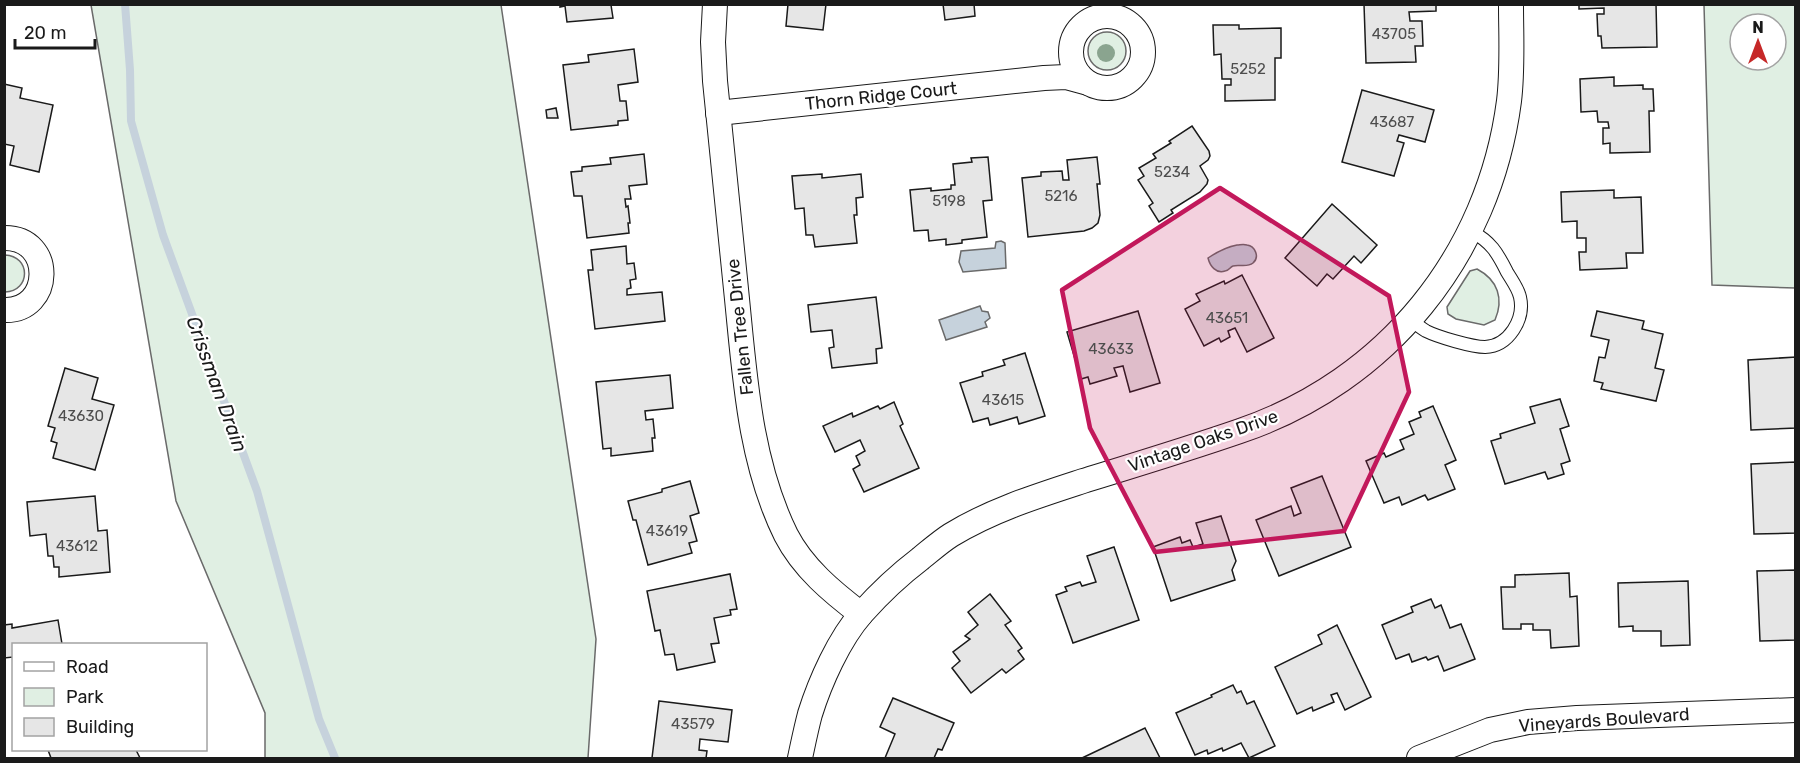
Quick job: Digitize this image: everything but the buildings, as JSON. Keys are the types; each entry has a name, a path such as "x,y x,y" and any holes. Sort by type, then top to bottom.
{"street":[{"name":"Fallen Tree Drive","path":"715,4 713,42 718,113 746,390 757,447 770,498 787,537 810,570 837,596 861,614"},
{"name":"Vintage Oaks Drive","path":"800,759 810,714 843,640 861,614 904,571 950,536 1005,507 1243,430 1296,408 1346,378 1386,345 1411,320 1454,261 1471,231 1491,178 1509,101 1512,52 1511,4"},
{"name":"Thorn Ridge Court","path":"718,113 1044,78 1066,77 1100,87 1112,88 1133,77 1140,67 1143,44 1138,32 1120,17 1096,16 1085,22 1077,31 1044,78"},
{"path":"1071,41 1070,54 1073,65 1088,83"},
{"path":"4,238 19,240 30,246 38,255 43,278 39,290 32,299 14,308 4,327"},
{"name":"Vineyards Boulevard","path":"1419,759 1490,730 1528,722 1796,710"}],"lane":[{"path":"1411,320 1426,331 1485,347 1501,343 1512,333 1520,313 1520,297 1497,252 1485,239 1471,231"}],"highlighted area":[{"path":"1220,188 1389,296 1409,392 1344,531 1155,552 1090,428 1062,290"}],"green space":[{"path":"91,5 501,5 596,639 588,758 265,758 265,713 176,501"},
{"path":"1704,5 1795,5 1795,288 1712,285"},
{"path":"1107,32 1120,38 1126,51 1120,64 1107,70 1094,64 1088,51 1094,38"},
{"path":"5,255 20,261 24,274 20,286 5,292"},
{"path":"1477,269 1494,284 1499,298 1495,320 1484,325 1456,319 1448,314 1447,307 1470,271"}],"shaded area":[{"path":"996,242 1005,243 1006,268 963,272 959,262 961,251 995,248"},
{"path":"1237,245 1250,246 1256,255 1255,261 1248,265 1233,266 1222,272 1214,269 1208,258"},
{"path":"980,306 982,311 988,312 990,318 985,322 987,327 946,340 939,320"}],"waterway":[{"name":"Crissman Drain","path":"125,4 131,121 163,235 257,491 319,719 335,758"}]}
